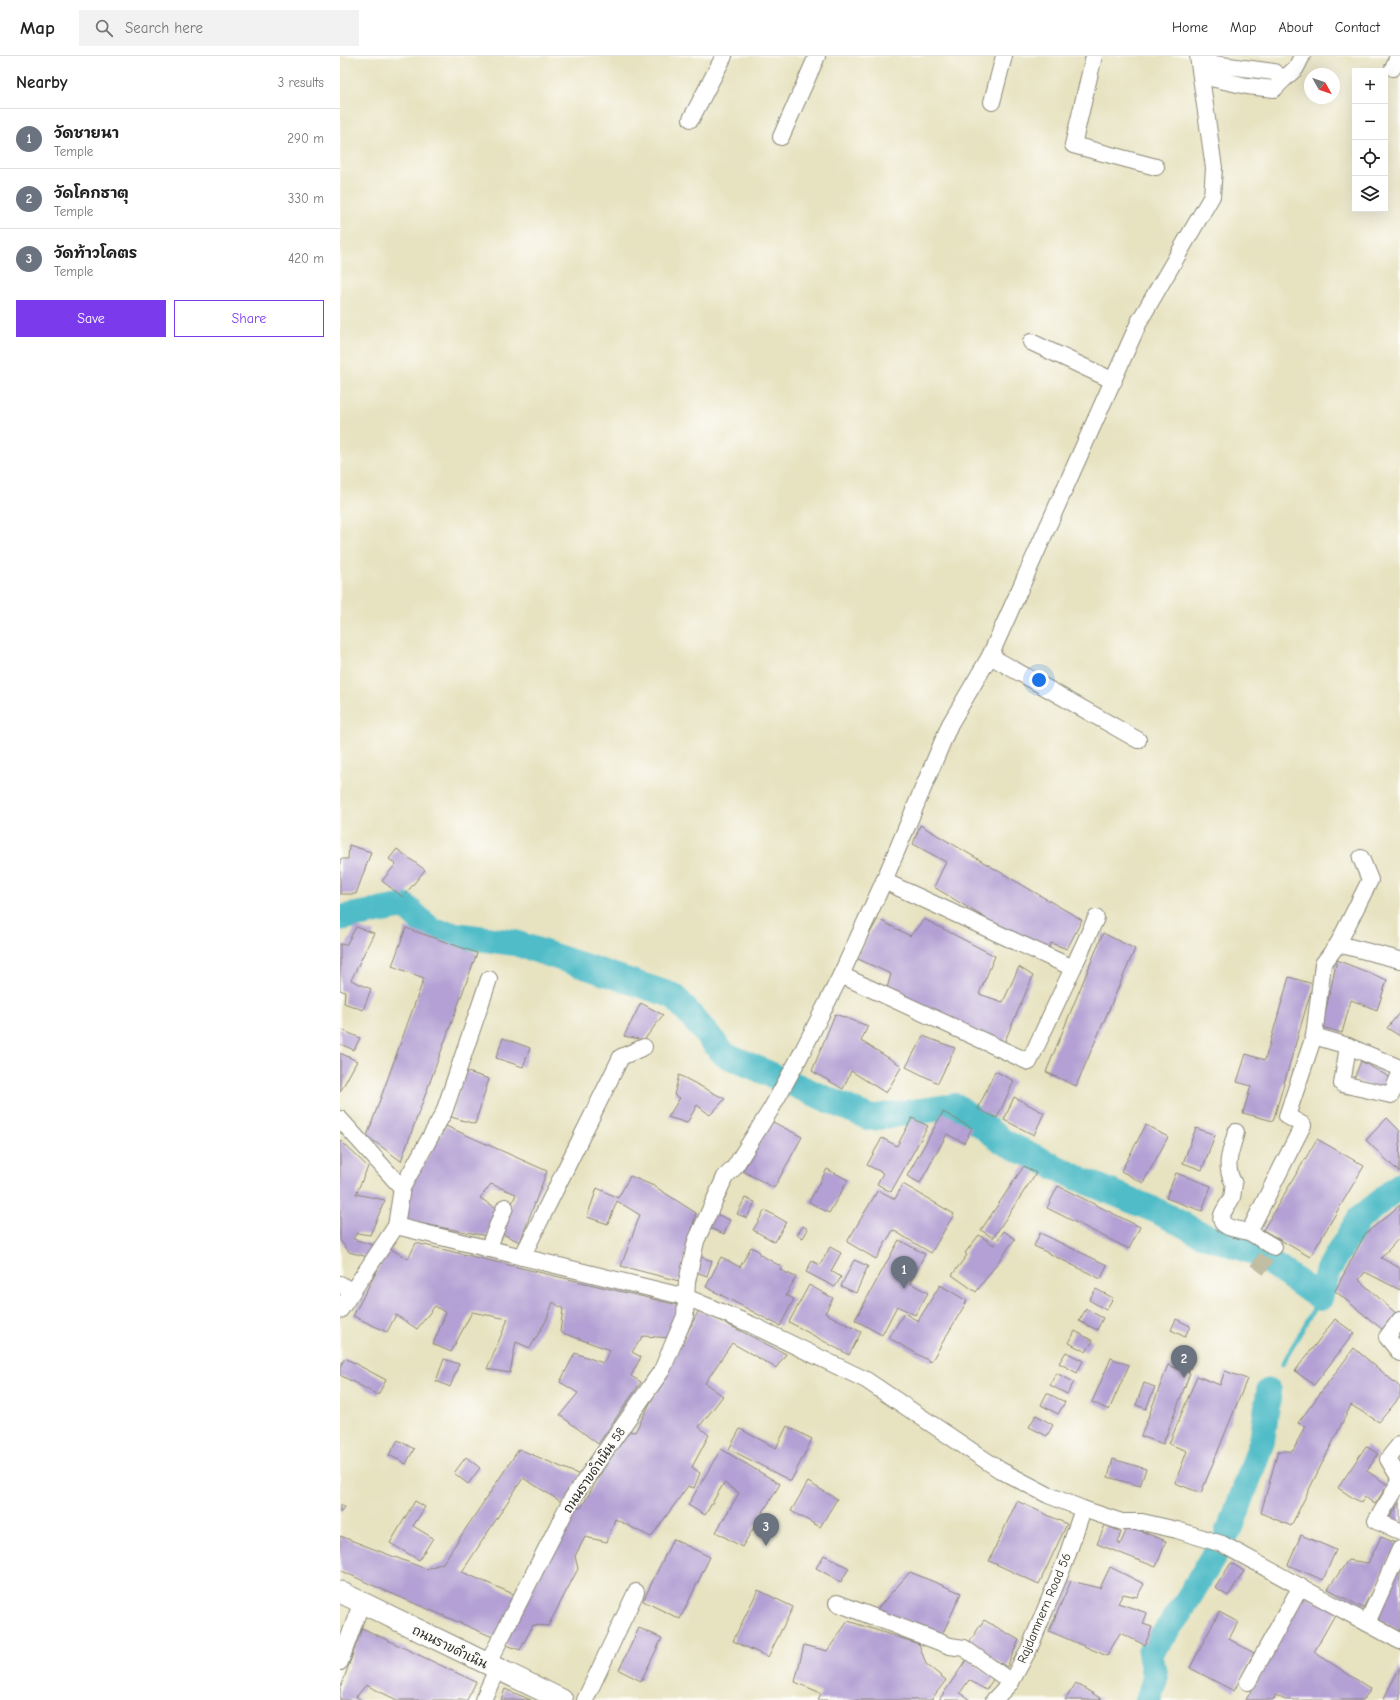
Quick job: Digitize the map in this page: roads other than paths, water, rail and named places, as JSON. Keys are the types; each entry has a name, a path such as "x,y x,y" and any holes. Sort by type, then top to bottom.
{"main road":[{"name":"ถนนราขดำเนิน","path":"340,1592 361,1604 553,1698"}],"street":[{"path":"691,119 724,56"},
{"path":"781,137 817,56"},
{"path":"992,102 1004,56"},
{"path":"1094,56 1073,145 1156,167"},
{"path":"1199,65 1247,86 1274,89 1296,68 1302,56"},
{"name":"ถนนราขดำเนิน 58","path":"483,1700 492,1667 571,1500 662,1370 685,1316 687,1282 696,1241 725,1177 734,1168 771,1109 798,1060 841,975 884,881 950,724 990,656 1140,320 1212,196 1214,168 1199,65"},
{"path":"1031,342 1114,381"},
{"path":"990,656 1138,740"},
{"path":"1249,1232 1303,1125 1287,1116 1314,1036 1323,964 1338,944 1370,880 1361,858"},
{"path":"884,881 1073,968"},
{"path":"841,975 1029,1062 1096,918"},
{"path":"1338,944 1400,960"},
{"path":"340,1310 346,1288 396,1226 402,1188 444,1112 488,979"},
{"path":"1314,1036 1348,1046 1400,1068"},
{"path":"1348,1046 1342,1084 1395,1100 1400,1074"},
{"path":"522,1257 621,1056 644,1047"},
{"path":"340,1119 402,1188"},
{"path":"1236,1132 1227,1166 1229,1175 1234,1184 1232,1197 1222,1217 1222,1221 1223,1224 1249,1232 1274,1247"},
{"path":"488,1249 505,1207"},
{"path":"396,1226 686,1297 752,1324 866,1380 1000,1470 1048,1495 1122,1522 1149,1523 1222,1544 1400,1641"},
{"path":"1400,1320 1387,1337 1400,1353"},
{"path":"1400,1444 1388,1459 1400,1479"},
{"path":"1400,1482 1376,1521 1400,1531"},
{"name":"Rajdamnern Road 56","path":"994,1700 1011,1682 1029,1649 1065,1562 1083,1509"},
{"path":"1367,1622 1400,1549"},
{"path":"1248,1682 1301,1586"},
{"path":"585,1700 636,1592"},
{"path":"837,1602 950,1646 964,1648 1011,1682"},
{"path":"340,1662 361,1604"}],"waterway":[{"path":"340,918 405,906 433,932 515,943 674,996 724,1054 870,1118 956,1106 1004,1142 1080,1179 1157,1211 1201,1234 1256,1253 1320,1298 1328,1270 1359,1219 1400,1185"},
{"path":"1282,1365 1320,1298"},
{"path":"1227,1533 1231,1527 1262,1441 1269,1391"},
{"path":"1148,1700 1155,1679 1150,1653 1180,1612 1215,1554"}],"tunnel":[{"path":"1257,1270 1274,1247"}],"place":[{"name":"วัดชายนา","path":"904,1289"},
{"name":"วัดโคกธาตุ","path":"1184,1378"},
{"name":"วัดท้าวโคตร","path":"766,1546"}]}
